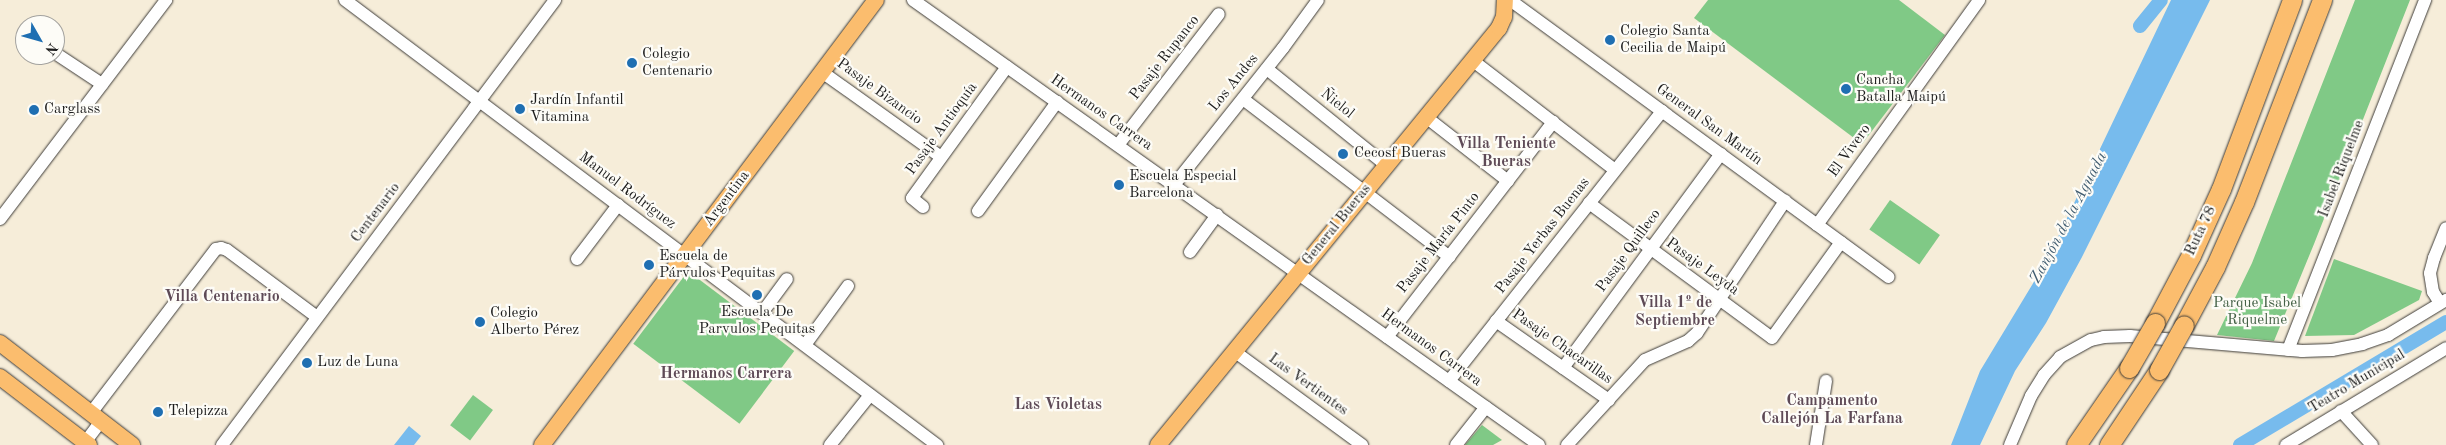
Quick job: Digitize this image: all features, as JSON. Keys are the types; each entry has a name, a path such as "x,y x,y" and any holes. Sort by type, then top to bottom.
{"highway":[{"name":"Ruta 78","path":"2076,445 2129,368 2191,255 2221,190 2292,0"},
{"name":"Ruta 78","path":"2109,445 2159,370 2215,267 2244,202 2322,0"}],"main road":[{"name":"Argentina","path":"542,445 876,0"},
{"name":"General Bueras","path":"1158,445 1502,22 1505,0"},
{"path":"0,343 132,445"},
{"path":"0,377 86,444"}],"street":[{"name":"Manuel Rodríguez","path":"345,0 762,313 807,342 870,395 937,445"},
{"name":"Centenario","path":"222,445 555,0"},
{"name":"Hermanos Carrera","path":"912,0 1539,445"},
{"name":"Los Andes","path":"1174,185 1267,69 1318,0"},
{"name":"General San Martín","path":"1510,0 1888,277"},
{"name":"El Vivero","path":"1817,224 1979,0"},
{"name":"Isabel Riquelme","path":"2288,350 2425,0"},
{"path":"3,210 102,84 159,2"},
{"name":"Pasaje Rupanco","path":"1118,145 1219,14"},
{"path":"65,60 102,84"},
{"path":"1472,60 1615,170"},
{"name":"Pasaje Antioquía","path":"923,207 912,198 1006,67"},
{"name":"Ñielol","path":"1267,69 1386,165"},
{"name":"Pasaje Bizancio","path":"822,72 942,157"},
{"path":"1243,98 1450,256"},
{"path":"978,211 1057,102"},
{"name":"Pasaje Yerbas Buenas","path":"1449,381 1662,111"},
{"path":"1426,117 1508,181"},
{"name":"Pasaje María Pinto","path":"1388,337 1553,122"},
{"name":"Pasaje Quilleco","path":"1563,368 1721,154"},
{"path":"1568,445 1644,360 1694,337 1785,201"},
{"name":"Pasaje Leyda","path":"1589,204 1772,338 1841,242"},
{"path":"577,259 618,205"},
{"path":"1190,252 1217,216"},
{"path":"2010,445 2031,396 2044,375 2060,357 2091,340 2110,336 2130,336 2288,350 2332,350 2362,344 2388,335 2443,302 2433,292 2430,273 2446,228"},
{"path":"86,444 96,417 216,249 227,250 317,317"},
{"path":"762,313 787,279"},
{"path":"807,342 848,286"},
{"name":"Pasaje Chacarillas","path":"1496,321 1609,400"},
{"name":"Teatro Municipal","path":"2286,445 2446,348"},
{"name":"Las Vertientes","path":"1234,352 1362,445"},
{"path":"1816,445 1826,381"},
{"path":"830,445 870,395"},
{"path":"1456,445 1486,407"},
{"path":"2341,411 2372,445"}],"green space":[{"name":"Cancha Batalla Maipú","path":"1708,0 1899,0 1945,35 1862,144 1694,18"},
{"name":"Parque Isabel Riquelme","path":"2355,0 2410,0 2314,244 2274,341 2217,335 2252,263"},
{"path":"1890,200 1940,235 1919,264 1869,229"},
{"path":"2334,259 2422,291 2419,300 2354,335 2305,336"},
{"path":"688,271 794,351 739,424 633,344"},
{"path":"473,395 493,410 470,440 450,425"},
{"path":"1482,425 1502,440 1493,445 1465,445"}],"water":[{"name":"Zanjón de la Aguada","path":"2171,0 2210,0 2082,257 2046,323 2015,371 1980,445 1951,445 1980,371 2046,262"},
{"path":"409,426 421,436 414,445 394,445"}],"waterway":[{"path":"2140,26 2161,0"},
{"path":"2240,445 2446,322"}],"place":[{"name":"Colegio Santa Cecilia de Maipú","path":"1610,40"},
{"name":"Colegio Centenario","path":"632,63"},
{"name":"Cancha Batalla Maipú","path":"1846,89"},
{"name":"Jardín Infantil Vitamina","path":"520,109"},
{"name":"Carglass","path":"34,110"},
{"name":"Cecosf Bueras","path":"1343,154"},
{"name":"Escuela Especial Barcelona","path":"1119,185"},
{"name":"Escuela de Párvulos Pequitas","path":"649,265"},
{"name":"Escuela De Parvulos Pequitas","path":"757,295"},
{"name":"Colegio Alberto Pérez","path":"480,322"},
{"name":"Luz de Luna","path":"307,363"},
{"name":"Telepizza","path":"158,412"}],"district":[{"name":"Villa Teniente Bueras","path":"1506,153"},
{"name":"Villa Centenario","path":"222,297"},
{"name":"Villa 1º de Septiembre","path":"1675,312"},
{"name":"Hermanos Carrera","path":"726,374"},
{"name":"Las Violetas","path":"1058,405"},
{"name":"Campamento Callejón La Farfana","path":"1832,410"}]}
